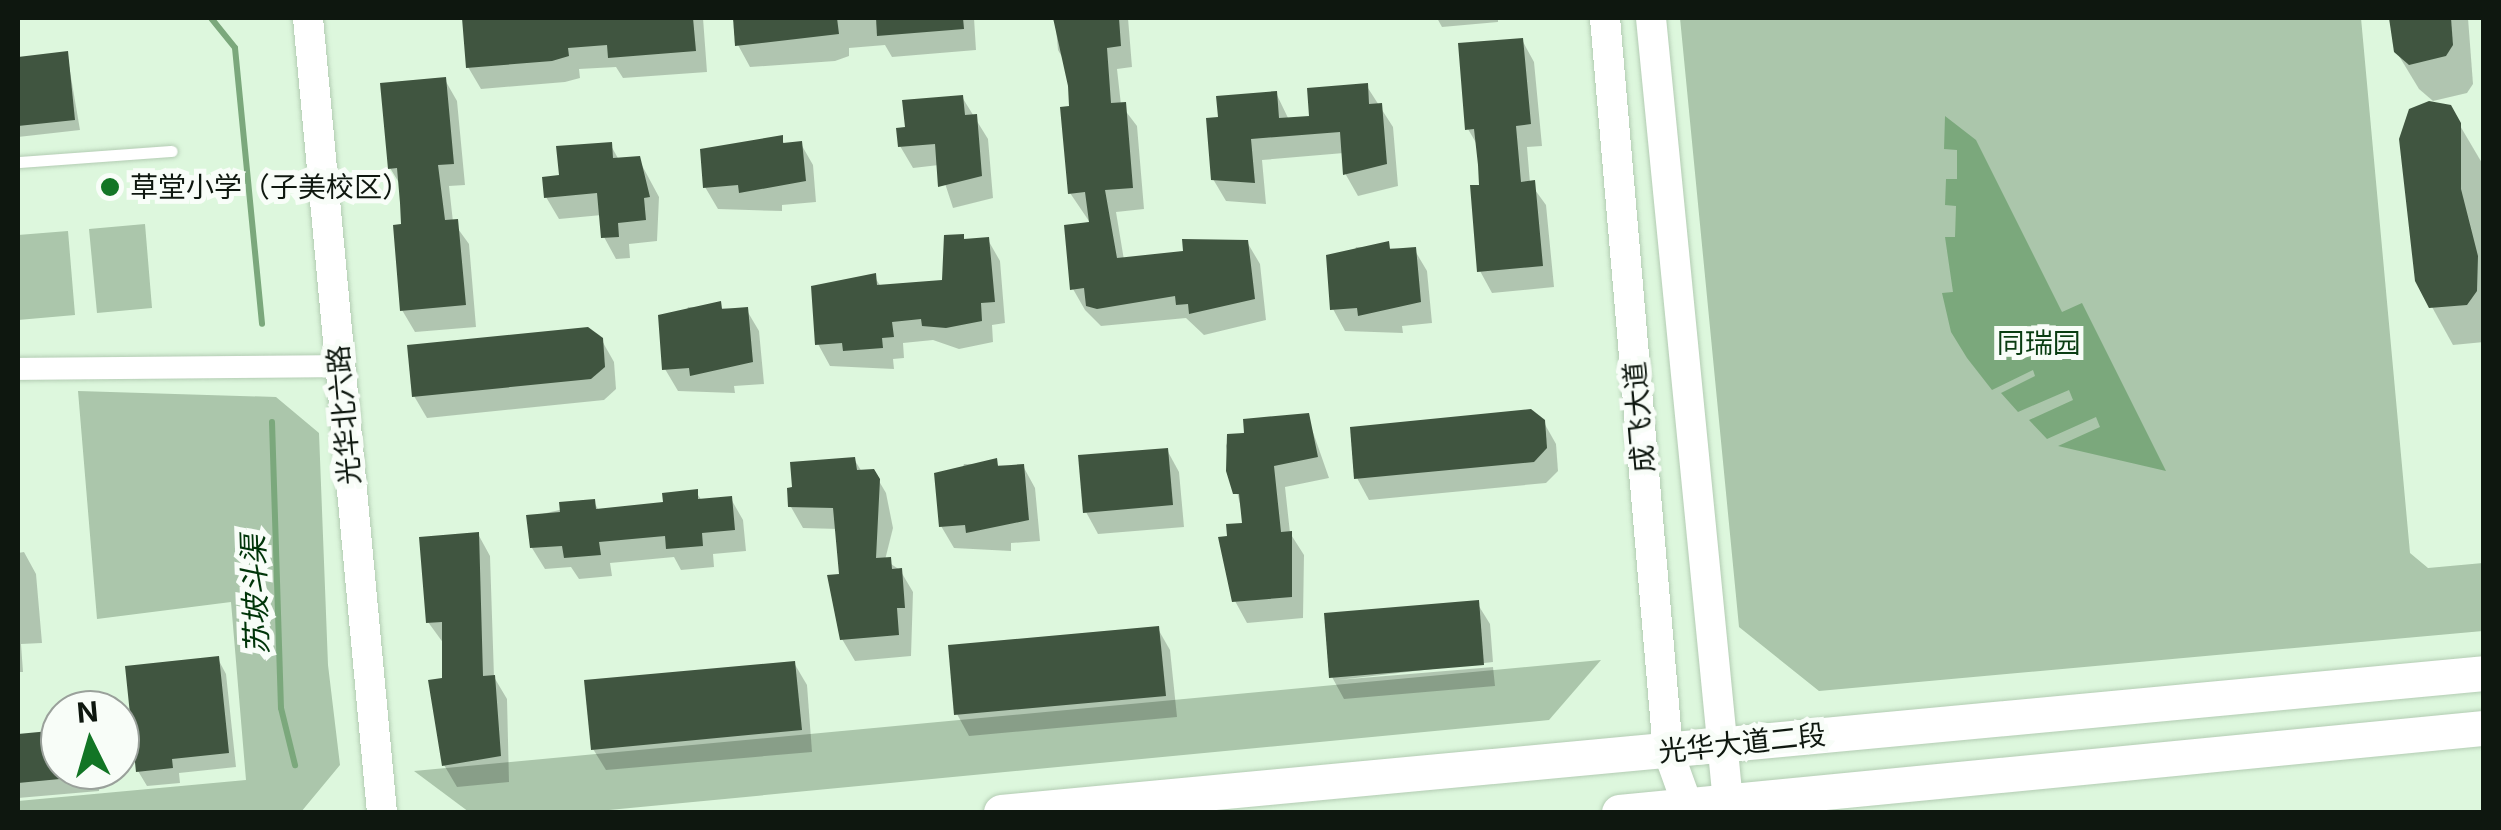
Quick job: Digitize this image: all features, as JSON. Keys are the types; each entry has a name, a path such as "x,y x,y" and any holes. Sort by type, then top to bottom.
{"main road":[{"name":"光华北六路","path":"308,18 382,812"},
{"name":"成飞大道","path":"1604,18 1668,751 1690,809"},
{"name":"成飞大道","path":"1652,18 1728,807"},
{"name":"光华大道二段","path":"1001,812 2484,673"},
{"name":"光华大道二段","path":"1619,812 1728,807 2484,728"}],"street":[{"path":"18,369 340,366"}],"lane":[{"path":"18,162 172,151"}],"green space":[{"name":"同瑞园","path":"1680,18 2361,18 2410,553 2428,568 2483,563 2483,631 1819,691 1739,627"},
{"path":"145,224 152,308 97,313 89,229"},
{"path":"68,231 75,315 18,320 18,235"},
{"path":"78,391 276,397 319,433 328,665 340,765 301,812 18,812 18,801 246,780 231,602 97,619"},
{"path":"1601,660 1549,720 588,812 469,812 414,771"}],"shaded area":[{"path":"1945,116 1976,140 2062,312 2082,303 2166,471 2058,446 2100,427 2096,417 2047,439 2029,420 2073,400 2069,390 2018,412 2001,393 2035,376 2033,370 1992,390 1967,358 1951,332 1942,293 1953,292 1945,237 1955,237 1956,206 1945,205 1946,179 1957,179 1957,150 1944,149"}],"building":[{"path":"462,18 693,18 696,51 608,58 607,45 568,48 569,56 552,61 466,68"},
{"path":"733,18 837,18 839,34 735,46"},
{"path":"876,18 963,18 964,29 877,36"},
{"path":"1053,18 1119,18 1121,46 1107,48 1111,103 1126,102 1133,188 1105,190 1117,258 1183,251 1182,239 1248,240 1255,299 1189,314 1188,304 1176,305 1175,296 1097,309 1086,306 1084,288 1070,290 1064,225 1089,222 1085,192 1068,194 1060,107 1069,106 1068,86"},
{"path":"2389,18 2451,18 2453,45 2446,56 2409,65 2394,52"},
{"path":"1523,38 1531,124 1516,126 1521,182 1535,180 1543,266 1477,272 1470,185 1479,185 1478,165 1474,129 1465,130 1458,43"},
{"path":"68,51 75,120 18,126 18,57"},
{"path":"446,77 454,164 438,165 445,220 458,219 466,305 400,311 393,225 401,224 397,168 388,169 380,83"},
{"path":"1368,83 1369,104 1382,103 1387,164 1343,175 1340,132 1251,139 1255,183 1211,180 1206,118 1218,117 1216,96 1277,91 1279,118 1309,116 1307,88"},
{"path":"963,95 965,115 977,114 982,176 938,187 935,144 898,147 896,128 905,127 902,100"},
{"path":"2429,101 2451,105 2461,123 2461,189 2478,256 2477,291 2467,305 2429,308 2415,281 2399,139 2409,109"},
{"path":"783,135 783,143 802,141 806,181 739,193 738,185 703,188 700,149"},
{"path":"612,142 613,158 640,156 650,197 644,198 646,220 618,223 619,237 601,238 597,193 544,198 542,177 559,175 556,146"},
{"path":"964,234 964,239 989,237 995,302 981,303 982,321 946,328 922,326 921,319 892,322 894,337 882,338 883,348 843,351 842,343 815,345 811,286 876,273 877,285 942,280 944,235"},
{"path":"1389,241 1390,249 1416,247 1421,302 1358,316 1357,308 1330,310 1326,255"},
{"path":"721,301 722,309 748,307 753,362 690,376 689,368 662,370 658,315"},
{"path":"588,327 603,338 605,367 591,379 412,397 407,345"},
{"path":"1531,409 1545,420 1547,448 1534,462 1354,479 1350,427"},
{"path":"1309,413 1318,457 1274,466 1281,532 1292,531 1292,597 1232,602 1218,537 1227,536 1226,524 1242,523 1239,494 1233,494 1226,471 1227,434 1244,433 1243,419"},
{"path":"1168,448 1173,505 1083,513 1078,455"},
{"path":"855,457 857,470 874,469 880,479 876,558 891,557 892,569 902,568 905,608 897,608 899,635 840,640 827,575 839,574 833,508 788,507 787,488 792,487 790,462"},
{"path":"997,458 998,466 1024,464 1029,520 966,533 965,525 939,527 934,473"},
{"path":"698,489 698,499 732,496 735,530 702,533 703,546 666,549 665,536 599,542 601,555 564,558 562,546 530,548 526,515 560,512 559,502 595,499 596,509 663,502 662,493"},
{"path":"479,532 483,676 495,675 501,756 442,766 428,680 442,678 442,622 426,623 419,537"},
{"path":"1479,600 1484,665 1329,678 1324,613"},
{"path":"1159,626 1166,696 954,715 948,645"},
{"path":"219,656 229,753 172,759 173,768 140,772 140,690 127,690 125,666"},
{"path":"795,661 802,730 591,750 584,680"},
{"path":"40,732 40,781 18,783 18,734"}],"waterway":[{"name":"苏坡斗渠","path":"211,18 235,48 262,324"},
{"name":"苏坡斗渠","path":"272,422 281,708 295,765"}],"place":[{"name":"草堂小学（子美校区）","path":"110,187"}]}
